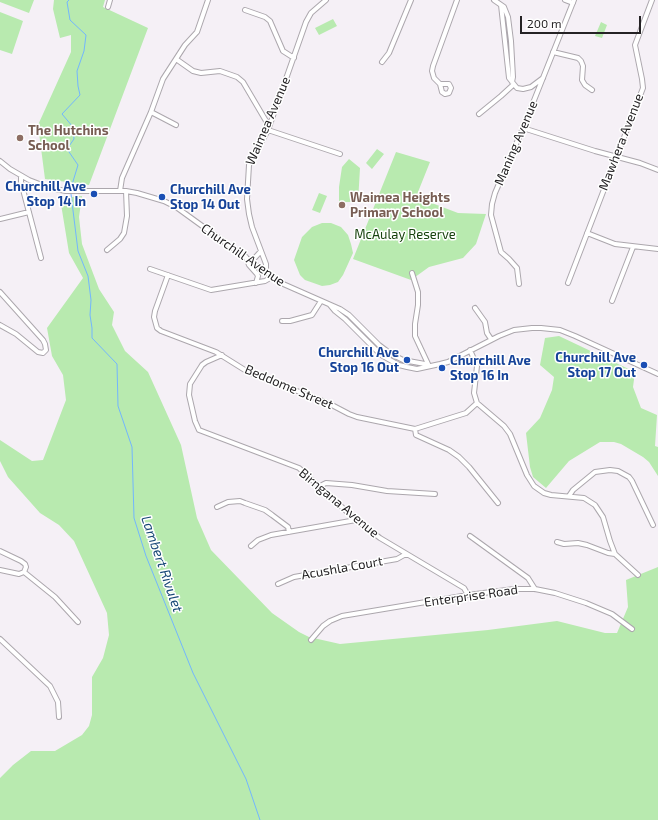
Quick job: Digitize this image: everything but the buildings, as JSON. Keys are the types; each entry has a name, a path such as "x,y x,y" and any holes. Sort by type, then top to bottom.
{"street":[{"path":"108,7 110,0"},
{"path":"120,191 122,178 151,112 165,74 185,45 197,32 208,0"},
{"name":"Waimea Avenue","path":"266,273 266,264 249,214 247,199 248,171 252,158 268,130 306,22 311,13 326,0"},
{"path":"382,62 389,53 411,0"},
{"path":"440,84 434,78 432,72 433,66 457,0"},
{"path":"479,114 501,96 512,84 513,77 511,35 507,11 494,0"},
{"path":"564,0 574,1"},
{"name":"Mawhera Avenue","path":"568,283 643,88 635,45 652,0"},
{"name":"Maning Avenue","path":"519,284 517,268 500,252 491,215 492,204 495,193 574,1"},
{"path":"245,10 265,16 270,21 283,51 294,58"},
{"path":"553,52 578,58 583,66 582,80 585,85 592,90"},
{"path":"176,59 193,71 201,73 220,71 237,77 243,82 266,121 270,123"},
{"path":"512,84 517,88 523,89 531,87 543,78"},
{"path":"151,112 176,125"},
{"path":"523,128 595,152 640,163 658,170"},
{"path":"268,130 340,154"},
{"name":"Churchill Avenue","path":"0,160 21,176 50,188 66,191 126,191 160,199 176,207 284,285 330,305 375,350 399,365 412,368 425,368 448,362 491,339 514,330 532,328 560,330 658,374"},
{"path":"21,176 21,182 41,258"},
{"path":"107,250 120,239 124,233 127,216 126,191"},
{"path":"0,218 29,212"},
{"path":"587,233 615,244 658,249"},
{"path":"612,301 632,247"},
{"path":"252,261 261,251"},
{"path":"246,257 257,274 256,283"},
{"path":"150,269 211,290 266,281 272,277"},
{"path":"412,273 418,292 415,336 429,366"},
{"name":"Beddome Street","path":"168,275 155,311 154,318 157,328 161,331 222,355 248,372 328,403 349,414 415,429"},
{"path":"0,292 43,340 46,350 42,353 38,352 16,334 0,326"},
{"path":"282,321 290,322 312,315 321,301"},
{"path":"475,308 484,322 487,334 491,339"},
{"path":"470,350 477,366 474,393 477,403 504,426 510,434 526,474 534,486 544,493 551,495 584,498 591,502 598,508 603,517 615,554 638,575"},
{"name":"Birngana Avenue","path":"222,355 206,362 190,384 189,395 195,422 199,430 293,465 303,471 356,520 380,538 464,588 468,595"},
{"path":"477,403 466,413 415,429 416,434 449,450 459,457 498,503"},
{"path":"569,496 573,490 595,472 610,470 618,471 632,480 653,525"},
{"path":"320,486 326,483 352,485 387,491 435,494"},
{"path":"217,507 228,502 245,502 265,510 288,527 289,532"},
{"path":"251,546 263,537 356,520"},
{"path":"470,536 503,558 528,578 535,590"},
{"path":"557,542 564,544 578,543 615,554"},
{"path":"0,551 23,562 26,567 24,572"},
{"name":"Acushla Court","path":"278,584 294,577 398,559 406,554"},
{"path":"0,570 17,574 24,572"},
{"path":"24,572 55,597 78,622"},
{"name":"Enterprise Road","path":"311,640 323,626 342,616 468,595 514,589 535,590 555,594 601,609 612,614 632,628"},
{"path":"0,639 50,686 58,702 59,717"}],"green space":[{"path":"0,0 34,0 29,13 0,2"},
{"path":"54,0 105,0 103,7 148,28 89,185 45,179 38,125 71,52 71,35 60,38 53,9"},
{"path":"0,12 23,21 12,54 0,50"},
{"path":"333,19 337,26 319,35 315,28"},
{"path":"601,22 607,25 602,38 595,36"},
{"path":"377,149 384,154 372,169 366,163"},
{"name":"McAulay Reserve","path":"396,152 430,162 416,197 458,213 486,214 476,244 463,258 429,267 411,280 353,259"},
{"path":"349,159 360,168 358,202 339,202 339,187 342,167"},
{"path":"319,193 327,196 320,213 312,210"},
{"path":"82,196 79,217 82,244 99,289 114,312 112,325 125,351 148,372 181,445 197,518 211,550 272,613 299,632 309,637 340,644 488,630 557,621 605,633 617,633 628,607 626,580 658,567 658,820 0,820 0,778 13,765 31,751 55,751 82,735 89,726 92,715 92,677 103,658 109,635 107,613 74,541 59,525 40,513 8,477 0,461 0,440 32,461 43,460 66,400 63,375 52,356 47,328 83,278 69,253 60,198"},
{"path":"322,223 331,223 341,227 348,235 353,253 343,275 338,282 322,286 305,280 300,275 294,260 302,237 312,227"},
{"path":"559,336 635,372 633,387 641,408 657,415 655,446 658,447 658,476 649,462 621,444 614,442 600,442 569,461 546,488 533,477 530,467 526,433 540,418 552,390 554,377 540,365 545,338"}],"waterway":[{"name":"Lambert Rivulet","path":"69,0 67,2 70,20 86,35 84,51 77,71 80,95 62,114 73,127 74,139 67,149 78,165 71,188"},
{"name":"Lambert Rivulet","path":"71,194 78,251 88,276 91,300 90,315 92,338 117,364 118,406 132,447 134,518 146,556 193,673 246,779 260,820"}],"place":[{"name":"The Hutchins School","path":"20,138"},
{"name":"Churchill Ave Stop 14 In","path":"94,194"},
{"name":"Churchill Ave Stop 14 Out","path":"162,197"},
{"name":"Waimea Heights Primary School","path":"342,205"},
{"name":"Churchill Ave Stop 16 Out","path":"407,360"},
{"name":"Churchill Ave Stop 17 Out","path":"644,365"},
{"name":"Churchill Ave Stop 16 In","path":"442,368"}]}
